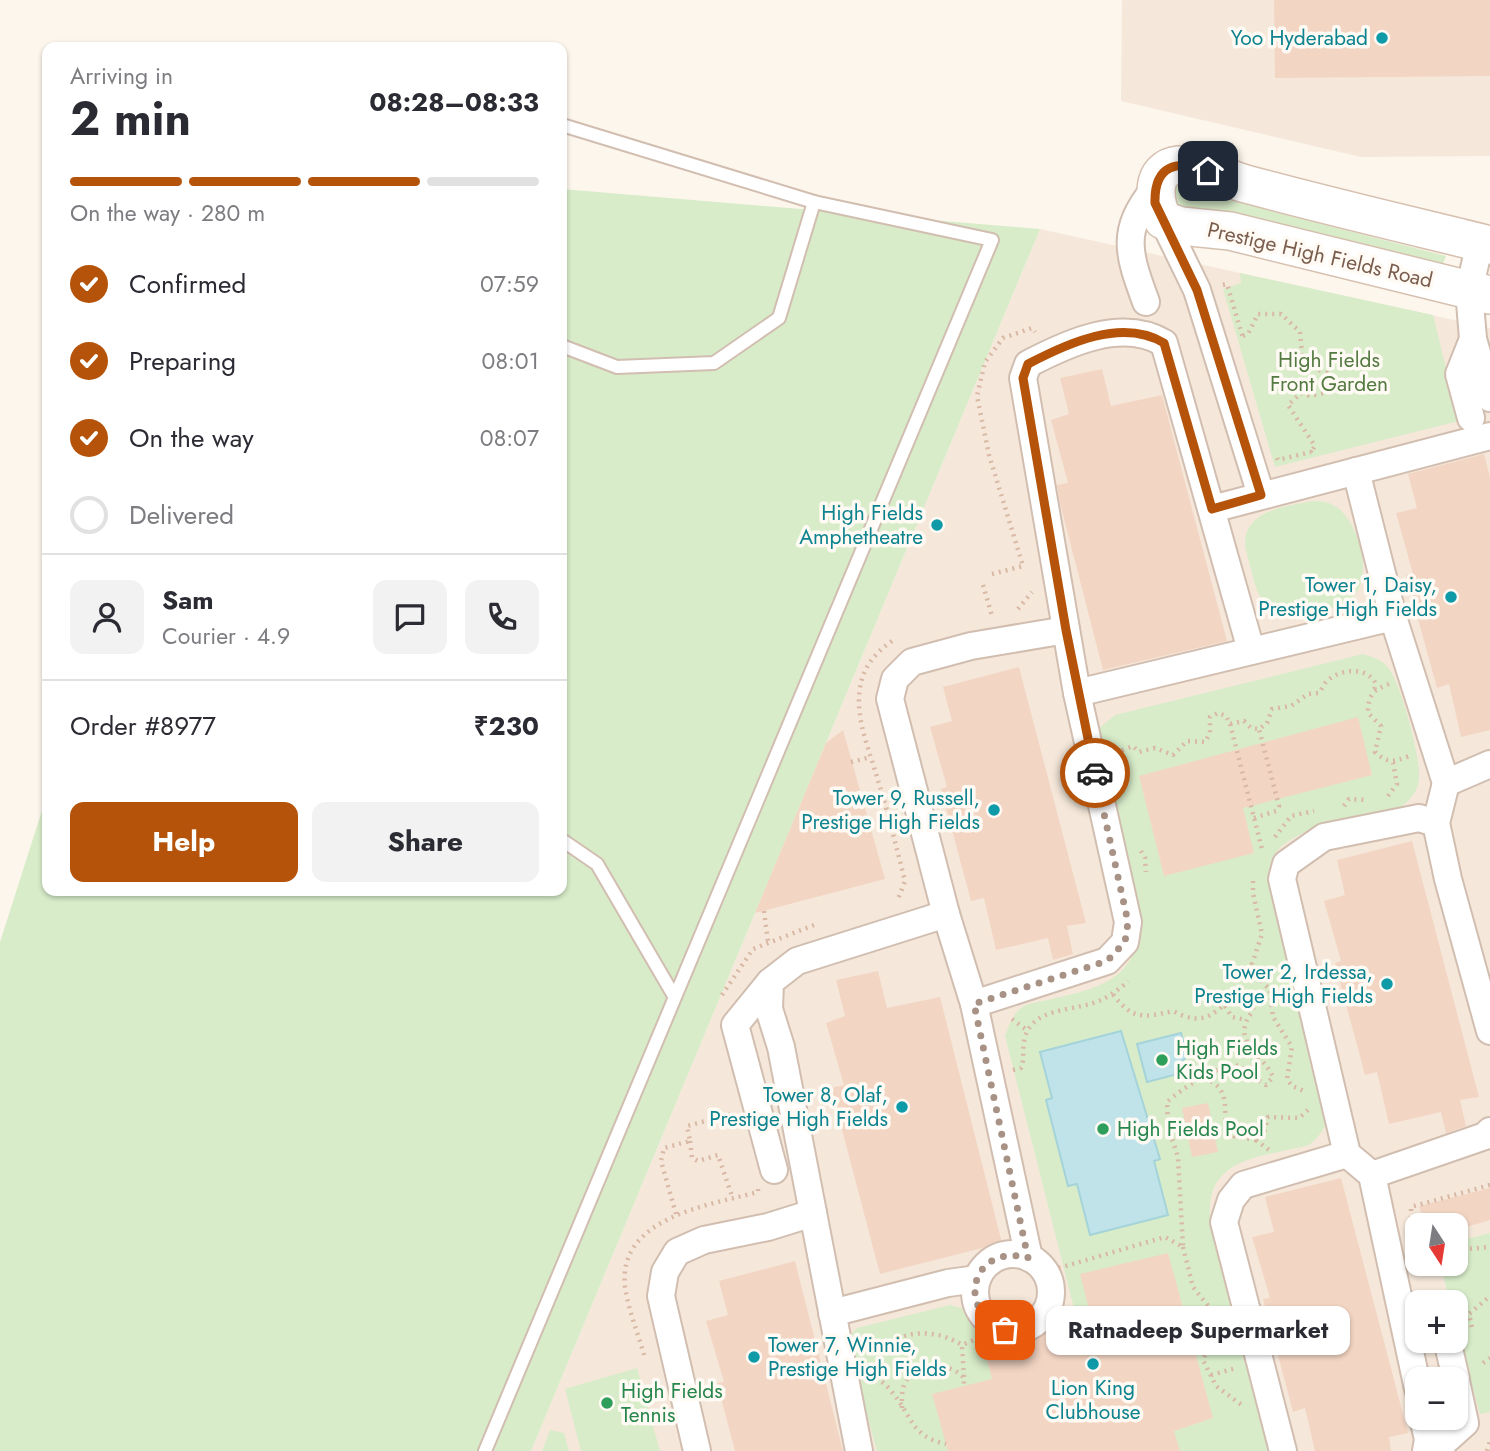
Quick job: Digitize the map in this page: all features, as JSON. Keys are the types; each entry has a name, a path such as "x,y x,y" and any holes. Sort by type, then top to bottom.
{"street":[{"path":"1212,509 1356,471 1480,427 1459,374 1473,339 1485,244 1242,184 1193,165 1177,164 1163,172 1159,204 1204,309 1261,495"},
{"path":"1146,302 1133,266 1130,230 1135,215 1159,204"},
{"name":"Prestige High Fields Road","path":"1159,204 1181,226 1230,231 1479,293"},
{"path":"974,1004 1107,961 1125,942 1128,922 1077,693 1023,378 1028,364 1091,337 1125,332 1148,333 1164,343 1251,650"},
{"path":"1473,339 1490,398"},
{"path":"1356,471 1410,677 1446,783 1436,823 1448,879 1490,1031"},
{"path":"1077,693 1393,617"},
{"path":"1037,1265 1004,1255 983,1268 977,1279 975,1300 985,1318 994,1325 1018,1330 1040,1318 1050,1296 1050,1283 1037,1265 974,1004 946,914 890,699 895,679 912,662 971,646 1066,630"},
{"path":"1446,783 1490,764"},
{"path":"1413,1367 1372,1175 1348,1154 1291,927 1282,879 1286,864 1324,837 1419,818 1436,823"},
{"path":"774,1170 736,1025 770,982 797,961 946,914"},
{"path":"770,982 769,1009 781,1047 859,1451"},
{"path":"1372,1175 1490,1132"},
{"path":"1283,1451 1224,1222 1231,1200 1243,1185 1348,1154"},
{"path":"697,1451 661,1296 664,1272 677,1251 704,1240 768,1227 813,1213"},
{"path":"832,1314 948,1283 977,1279"},
{"path":"1426,1430 1426,1451"},
{"path":"1434,1451 1457,1430"}],"lane":[{"path":"485,1451 992,240 814,202 567,127"},
{"path":"567,348 617,367 714,363 779,318 814,202"},
{"path":"567,843 597,864 674,996"}],"path":[{"path":"1242,336 1248,334 1258,314 1280,314 1300,332 1303,364 1327,373 1332,381 1328,392 1310,396 1301,393 1288,405 1312,439 1315,446 1311,452"},
{"path":"992,574 1023,566 989,455 977,396 985,362 1003,338 1032,328 1038,336 1043,356"},
{"path":"984,585 992,616 1003,614"},
{"path":"1012,611 1021,607 1033,588"},
{"path":"1230,724 1244,720 1251,728 1259,729 1267,723 1272,709 1291,706 1308,694 1318,693 1326,681 1333,677 1363,670 1371,674 1377,684 1368,700 1368,713 1381,726 1376,752 1384,761 1393,762 1433,747"},
{"path":"1374,690 1410,677"},
{"path":"1114,760 1120,751 1133,747 1139,752 1155,748 1173,755 1187,741 1205,742 1210,733 1210,717 1218,713 1226,716 1262,849"},
{"path":"1254,818 1276,811 1279,806 1259,729"},
{"path":"1135,846 1145,858 1146,877"},
{"path":"990,1075 1021,1068 1024,1039 1031,1025 1102,1000 1134,975"},
{"path":"1112,993 1124,1009 1145,1018 1173,1012 1186,1018 1200,1019 1222,1010 1238,993 1253,998 1253,1012 1246,1020 1244,1035 1259,1062 1269,1068 1273,1077 1266,1085 1242,1067 1228,1064 1167,1102 1168,1127 1178,1157 1183,1247 1194,1287 1213,1312 1216,1328 1203,1360 1216,1386 1252,1414"},
{"path":"1225,1006 1232,1017 1246,1020"},
{"path":"1247,1072 1259,1062"},
{"path":"1200,1080 1213,1082 1226,1098 1225,1120 1229,1134 1247,1139"},
{"path":"733,1199 718,1155 698,1161 692,1158 687,1126 741,1112"},
{"path":"676,1213 660,1161 664,1148 690,1141"},
{"path":"1412,1213 1411,1207 1490,1185"},
{"path":"1037,1265 1165,1237 1183,1247"},
{"path":"1468,1249 1490,1247"},
{"path":"1476,1339 1469,1314 1490,1296"},
{"path":"962,1345 983,1336 994,1325"},
{"path":"877,1379 881,1351 900,1337 933,1333 962,1345"},
{"path":"962,1345 964,1386"},
{"path":"839,1351 892,1392 919,1434 928,1440 946,1444"},
{"path":"1479,1351 1485,1375"},
{"path":"1483,1363 1490,1359"},
{"path":"902,1409 905,1381 916,1369 934,1365 958,1372 964,1378"},
{"path":"1487,1451 1490,1441"}],"shaded area":[{"path":"1122,0 1490,0 1490,156 1361,157 1121,101"},
{"path":"1040,229 1490,328 1490,1451 531,1451"}],"green space":[{"path":"1192,178 1204,184 1209,195 1446,256 1441,269 1205,210 1190,214 1177,210 1173,185"},
{"path":"567,189 1040,229 531,1451 0,1451 0,942 42,811 42,896 567,896"},
{"name":"High Fields Front Garden","path":"1240,273 1433,315 1459,421 1275,467 1223,289 1241,283"},
{"path":"1313,501 1335,506 1353,527 1362,554 1362,580 1357,591 1340,605 1299,615 1281,615 1263,602 1258,592 1246,548 1247,531 1253,522 1270,511"},
{"path":"1363,654 1387,666 1398,687 1417,756 1419,780 1414,794 1397,810 1328,825 1294,838 1281,847 1272,859 1269,873 1271,897 1327,1102 1327,1121 1319,1136 1309,1145 1250,1159 1235,1166 1222,1176 1214,1189 1210,1208 1212,1232 1270,1451 877,1451 849,1350 851,1334 857,1328 950,1305 968,1310 985,1341 993,1345 1078,1324 1005,1036 1013,1017 1021,1008 1105,983 1117,975 1133,953 1137,937 1097,730 1115,715"},
{"path":"1490,1233 1490,1412 1480,1414 1463,1353 1468,1353 1468,1290 1447,1290 1443,1276 1468,1276 1468,1239"},
{"name":"High Fields Tennis","path":"637,1368 660,1451 581,1451 565,1389"},
{"path":"550,1430 564,1433 569,1451 542,1451"}],"water":[{"name":"High Fields Pool","path":"1121,1031 1160,1159 1154,1161 1168,1215 1090,1235 1077,1184 1068,1186 1046,1100 1052,1098 1040,1052"},
{"name":"High Fields Kids Pool","path":"1181,1033 1187,1055 1174,1075 1147,1082 1137,1044"}],"building":[{"name":"Yoo Hyderabad","path":"1274,0 1490,0 1490,76 1275,78"},
{"path":"1102,369 1111,406 1162,395 1227,641 1103,670 1060,503 1057,485 1068,483 1051,420 1069,414 1060,378"},
{"name":"Tower 1, Daisy, Prestige High Fields","path":"1484,454 1490,477 1490,730 1461,737 1449,684 1437,688 1406,575 1413,574 1396,513 1417,508 1408,474"},
{"name":"Tower 9, Russell, Prestige High Fields","path":"1019,667 1086,923 1067,926 1073,954 1053,960 1048,938 996,950 984,898 971,901 941,789 947,787 930,727 952,721 943,687"},
{"path":"1358,717 1372,775 1243,808 1254,853 1164,876 1139,776"},
{"path":"843,730 885,879 755,913 826,743"},
{"name":"Tower 2, Irdessa, Prestige High Fields","path":"1412,841 1479,1097 1460,1100 1466,1126 1446,1133 1441,1112 1389,1124 1377,1072 1365,1075 1335,963 1341,961 1324,901 1345,895 1337,860"},
{"name":"Tower 8, Olaf, Prestige High Fields","path":"878,971 887,1008 940,997 1002,1243 880,1274 831,1088 844,1085 826,1023 845,1016 836,980"},
{"path":"1208,1103 1218,1152 1192,1157 1182,1108"},
{"path":"1341,1178 1405,1430 1408,1433 1389,1437 1391,1451 1315,1451 1305,1408 1293,1412 1263,1299 1270,1298 1252,1237 1274,1232 1265,1197"},
{"path":"1490,1188 1490,1220 1468,1226 1468,1213 1421,1213 1419,1206"},
{"name":"Lion King Clubhouse","path":"1168,1253 1213,1418 1174,1431 1180,1451 948,1451 932,1394 992,1379 984,1348 1092,1321 1080,1274"},
{"name":"Tower 7, Winnie, Prestige High Fields","path":"795,1261 843,1451 735,1451 717,1383 724,1382 706,1321 728,1315 719,1281"}],"way so far":[{"path":"1005,1330 994,1325 979,1310 975,1300 977,1279 983,1268 1004,1255 1016,1254 1028,1258 974,1004 1107,961 1125,942 1128,922 1095,773"}],"place":[{"name":"Yoo Hyderabad","path":"1382,38"},
{"name":"High Fields Amphetheatre","path":"937,525"},
{"name":"Tower 1, Daisy, Prestige High Fields","path":"1451,597"},
{"name":"Tower 9, Russell, Prestige High Fields","path":"994,810"},
{"name":"Tower 2, Irdessa, Prestige High Fields","path":"1387,984"},
{"name":"High Fields Kids Pool","path":"1162,1060"},
{"name":"Tower 8, Olaf, Prestige High Fields","path":"902,1107"},
{"name":"High Fields Pool","path":"1103,1129"},
{"name":"Ratnadeep Supermarket","path":"1005,1330"},
{"name":"Tower 7, Winnie, Prestige High Fields","path":"754,1357"},
{"name":"Lion King Clubhouse","path":"1093,1364"},
{"name":"High Fields Tennis","path":"607,1403"}],"route":[{"path":"1095,773 1077,693 1023,378 1028,364 1091,337 1125,332 1148,333 1164,343 1212,509 1261,495 1197,290 1155,203 1155,188 1163,172 1177,164 1193,165 1208,171"}]}
